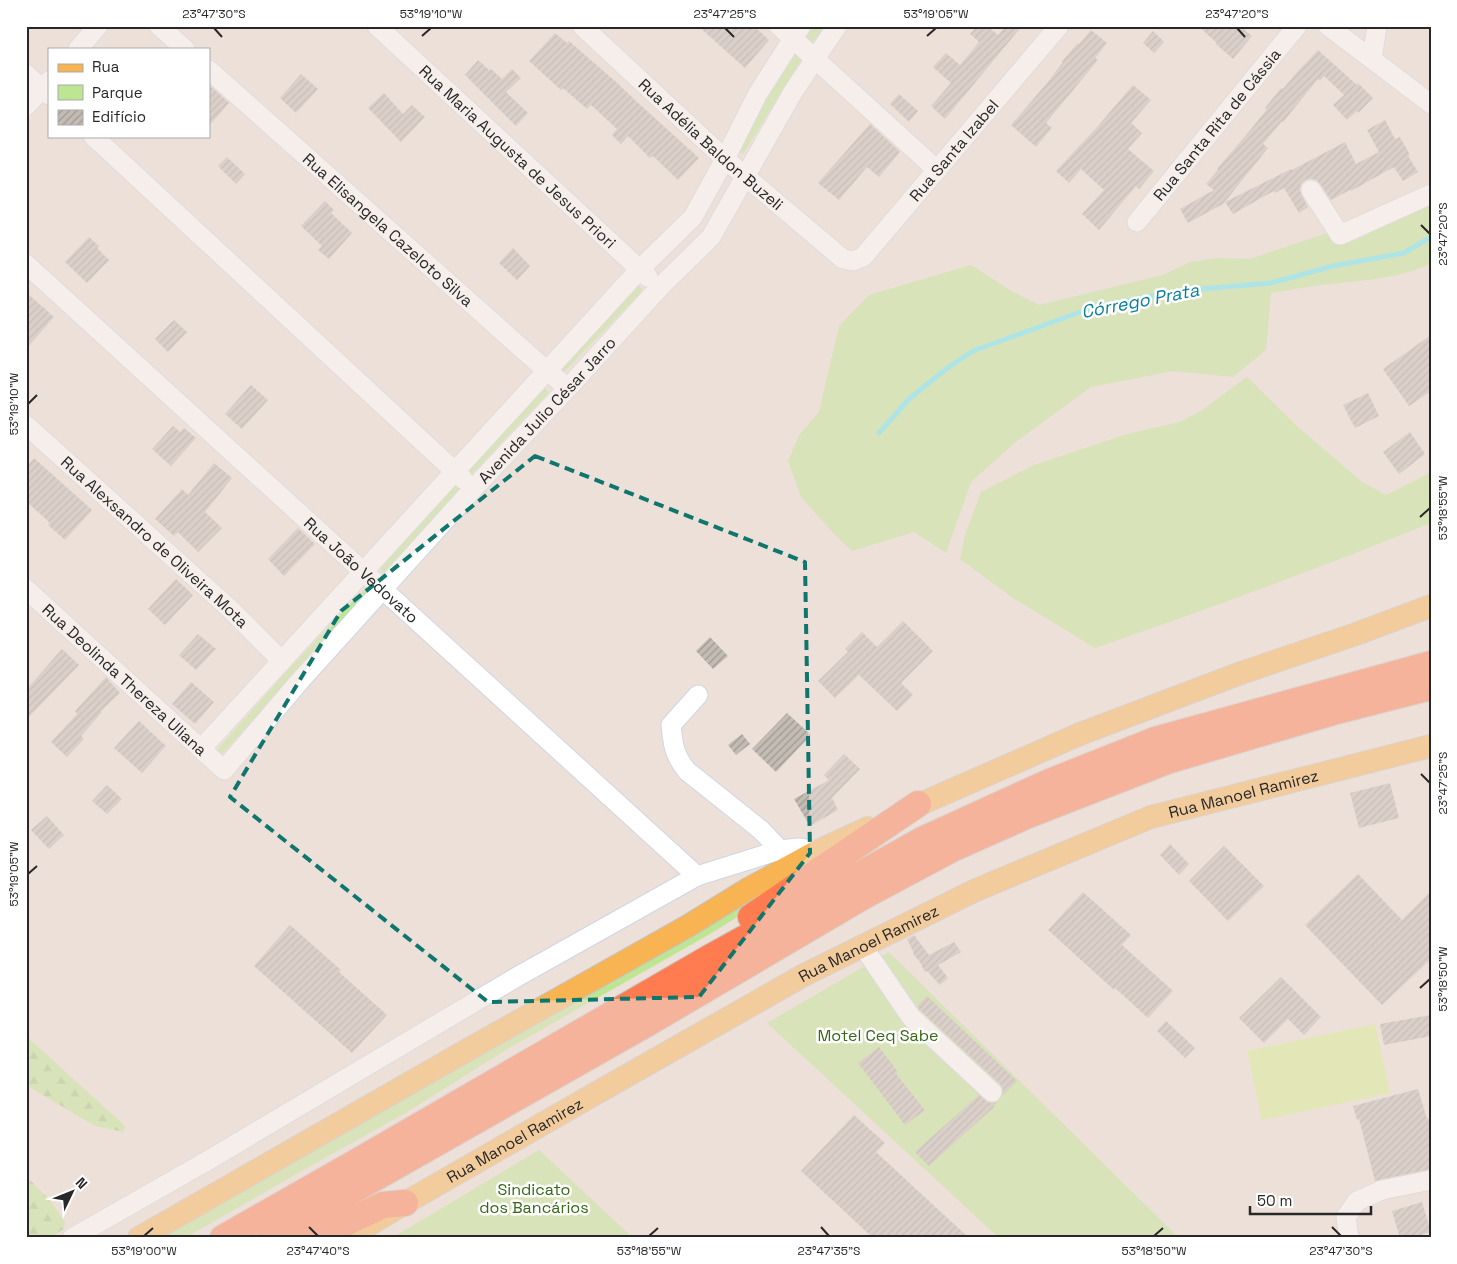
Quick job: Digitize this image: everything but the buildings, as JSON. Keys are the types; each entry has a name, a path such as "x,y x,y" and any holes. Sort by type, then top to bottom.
{"highway":[{"path":"224,1238 709,958 922,840 1047,783 1155,740 1431,664"},
{"path":"269,1238 640,1028 864,896 952,849 1034,813 1170,760 1333,712 1431,687"},
{"path":"709,958 720,938 918,804"},
{"path":"314,1238 383,1205 405,1203"}],"main road":[{"path":"139,1238 680,930 748,889 818,851 918,804 1080,734 1431,606"},
{"name":"Rua Manoel Ramirez","path":"348,1238 405,1203 796,980 862,945 976,890 1151,817 1431,746"}],"street":[{"path":"79,48 98,26"},
{"path":"160,26 184,48"},
{"name":"Rua Maria Augusta de Jesus Priori","path":"378,26 660,287"},
{"name":"Rua Adélia Baldon Buzeli","path":"582,26 725,159 843,259"},
{"path":"778,26 797,33 815,59 937,170"},
{"name":"Avenida Julio César Jarro","path":"224,770 299,682 474,488 660,287 711,237 793,92 838,26"},
{"name":"Rua Santa Izabel","path":"843,259 853,261 863,257 1059,26"},
{"name":"Rua Santa Rita de Cássia","path":"1137,222 1297,26"},
{"path":"1328,26 1431,104"},
{"path":"1372,59 1377,26"},
{"name":"Avenida Julio César Jarro","path":"202,749 546,370 640,269 693,217 757,95 797,33"},
{"name":"Rua Elisangela Cazeloto Silva","path":"210,71 568,388"},
{"path":"26,74 46,88 26,106"},
{"path":"95,138 454,473 474,488"},
{"path":"1311,190 1340,235 1431,194"},
{"name":"Rua João Vedovato","path":"26,264 697,876"},
{"name":"Rua Alexsandro de Oliveira Mota","path":"26,425 230,609 282,661"},
{"name":"Rua Deolinda Thereza Uliana","path":"26,589 224,770"},
{"path":"698,696 671,725 673,744 678,760 687,771 761,830 780,850"},
{"path":"72,1238 208,1161 515,978 697,876 780,850 798,848 818,851"},
{"path":"862,945 911,1017 992,1092"},
{"path":"1349,1238 1346,1217 1357,1201 1382,1190 1431,1180"}],"highlighted area":[{"path":"535,456 805,562 810,853 699,997 488,1002 230,797 341,611"}],"green space":[{"path":"812,26 825,26 812,43 804,37"},
{"path":"795,51 804,56 743,154 735,149"},
{"path":"1431,203 1431,264 1388,277 1271,293 1266,350 1233,377 1173,371 1091,387 1017,441 971,482 946,553 914,532 852,551 801,497 788,461 799,435 819,412 839,326 869,295 971,265 1013,292 1039,305 1163,275 1190,262 1217,258 1250,259 1330,232 1338,244 1355,240"},
{"path":"636,283 643,290 563,373 556,366"},
{"path":"1247,377 1297,426 1362,482 1386,495 1426,475 1431,470 1431,523 1264,588 1095,648 1013,598 960,559 965,535 981,492 1034,465 1127,434 1180,422 1201,411"},
{"path":"544,387 549,392 471,475 466,470"},
{"path":"455,484 460,488 385,574 380,569"},
{"path":"366,587 369,592 222,754 217,750 287,671"},
{"path":"807,868 755,906 710,934 511,1047 402,1115 185,1238 158,1238 393,1106"},
{"name":"Motel Ceq Sabe","path":"889,952 1179,1238 999,1238 767,1023"},
{"path":"1375,1024 1390,1093 1262,1120 1247,1051"},
{"path":"26,1036 125,1126 123,1132 95,1126 26,1085"},
{"name":"Sindicato dos Bancários","path":"539,1150 633,1238 392,1238"},
{"path":"26,1176 49,1199 65,1222 64,1229 49,1238 26,1238"}],"waterway":[{"name":"Córrego Prata","path":"879,433 909,399 946,369 973,351 1094,307 1178,291 1271,283 1333,266 1404,253 1431,237"}]}
